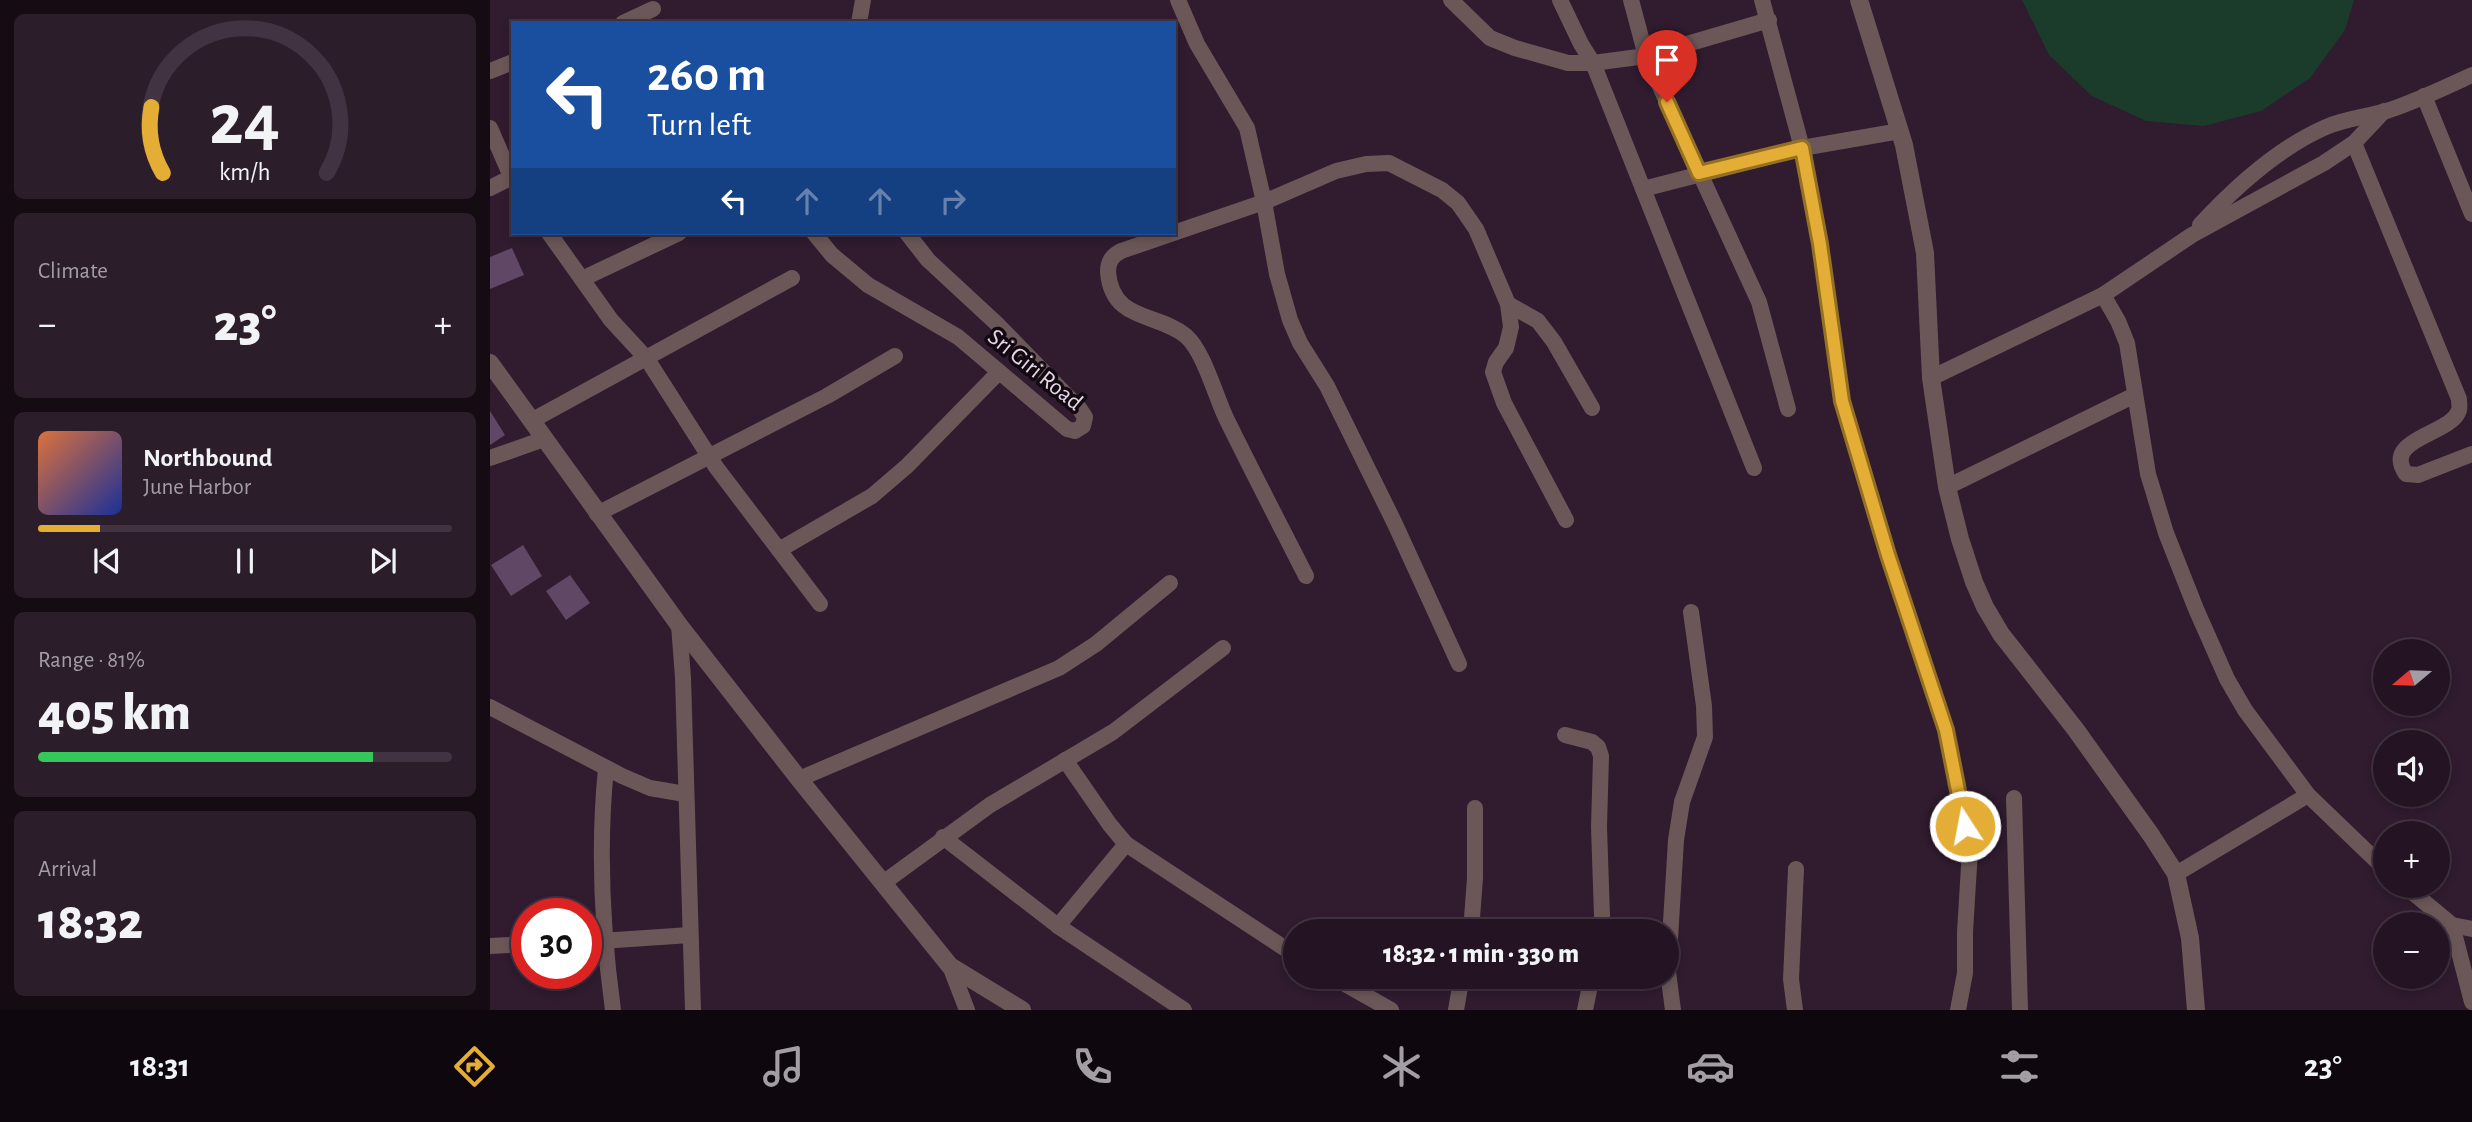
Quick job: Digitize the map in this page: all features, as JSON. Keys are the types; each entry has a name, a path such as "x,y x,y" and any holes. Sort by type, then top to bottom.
{"street":[{"path":"859,21 863,0"},
{"path":"1178,0 1198,44 1247,128 1277,274 1290,320 1300,343 1338,409 1459,664"},
{"path":"1451,0 1490,38 1568,62 1593,63 1646,56 1769,20"},
{"path":"1560,0 1593,63 1754,468"},
{"path":"1631,0 1646,56 1759,302 1788,409"},
{"path":"1762,0 1802,148 1820,244 1842,401 1888,555 1946,730 1970,850 1965,973 1958,1010"},
{"path":"1858,0 1900,131 1925,253 1931,378 1947,487 1960,539 1985,607 2001,634 2076,730 2176,874 2190,937 2196,1010"},
{"path":"628,21 654,11"},
{"path":"490,71 511,63"},
{"path":"2192,235 2225,198 2305,138 2327,127 2384,111 2424,96 2472,75"},
{"path":"2424,96 2472,214"},
{"path":"1931,378 2103,295 2192,235 2324,163 2354,143 2384,111"},
{"path":"490,128 511,178"},
{"path":"1643,188 1802,148 1900,131"},
{"path":"2354,143 2459,399 2459,410 2454,418 2406,447 2400,457 2400,466 2406,474 2417,475 2472,454"},
{"path":"1176,232 1264,202 1336,171 1366,164 1389,163 1442,190 1458,203 1476,229 1508,304 1511,327 1506,348 1496,362 1493,372 1504,403 1566,520"},
{"path":"490,188 511,180"},
{"path":"550,235 611,320 647,359 709,456 820,604"},
{"path":"582,279 675,235"},
{"name":"Sri Giri Road","path":"816,235 832,255 868,285 958,337 1067,429 1075,431 1083,426 1085,417 1079,408 996,323 928,260 909,235"},
{"path":"1168,235 1112,256 1108,264 1109,280 1122,305 1186,336 1197,351 1226,417 1306,576"},
{"path":"531,421 792,278"},
{"path":"2103,295 2127,344 2152,486 2165,533 2227,679 2245,710 2308,794 2373,857"},
{"path":"1508,304 1538,321 1555,342 1592,408"},
{"path":"597,514 827,396 895,356"},
{"path":"490,363 679,625 950,966 967,1010"},
{"path":"779,550 872,496 907,466 999,372"},
{"path":"1947,487 2135,395"},
{"path":"490,458 544,439"},
{"path":"799,779 1059,668 1096,643 1170,583"},
{"path":"1673,1010 1668,972 1676,840 1682,802 1705,737 1704,706 1691,612"},
{"path":"679,625 693,1010"},
{"path":"883,883 990,804 1113,732 1223,648"},
{"path":"490,707 650,788 685,794"},
{"path":"1565,735 1592,742 1598,747 1601,756 1599,827 1602,919"},
{"path":"1065,760 1126,844 1283,947"},
{"path":"606,768 601,821 601,867 613,1010"},
{"path":"2176,874 2308,794"},
{"path":"2014,797 2020,1010"},
{"path":"1472,919 1475,808"},
{"path":"943,837 1058,926 1184,1010"},
{"path":"1058,926 1126,844"},
{"path":"1795,1010 1791,979 1796,869"},
{"path":"2419,898 2452,925 2472,929"},
{"path":"2452,925 2472,1002"},
{"path":"602,941 690,935"},
{"path":"490,946 511,945"},
{"path":"950,966 1022,1010"},
{"path":"1354,989 1391,1010"},
{"path":"1456,1010 1460,989"},
{"path":"1585,1010 1589,989"}],"green space":[{"path":"2022,0 2354,0 2345,30 2310,78 2261,111 2204,126 2146,121 2092,96 2049,55"}],"building":[{"path":"512,248 524,275 490,289 490,257"},
{"path":"490,411 505,435 490,445"},
{"path":"523,545 542,576 511,596 491,565"},
{"path":"570,575 590,603 566,620 546,591"}],"route":[{"path":"1667,102 1699,173 1802,148 1820,244 1842,401 1888,555 1946,730 1965,826"}]}
